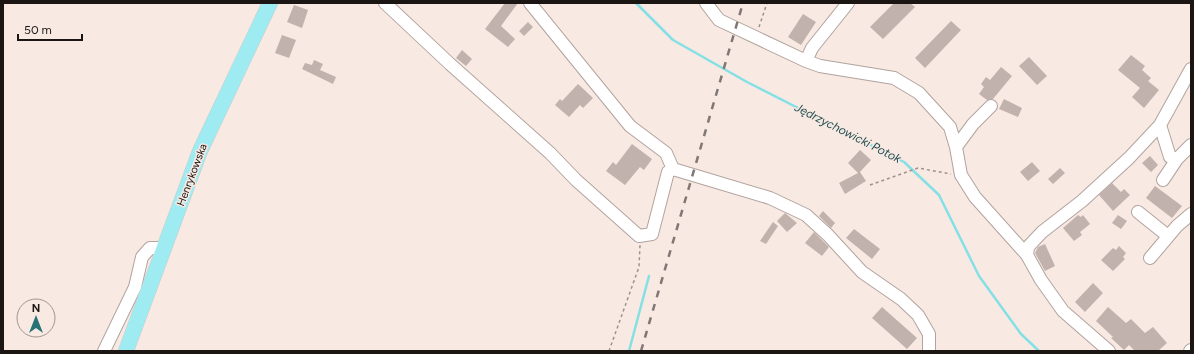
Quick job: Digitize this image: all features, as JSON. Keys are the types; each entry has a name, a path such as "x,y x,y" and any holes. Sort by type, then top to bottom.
{"main road":[{"name":"Henrykowska","path":"126,351 200,151 270,3"}],"street":[{"path":"385,3 450,64 550,153 576,180 640,236 652,234 668,172 673,169 770,198 806,215 828,235 862,272 901,300 918,315 928,334 929,351"},
{"path":"530,3 630,126 666,153 673,169"},
{"path":"706,3 719,20 806,61 820,66 894,78 919,93 950,127 956,147 961,175 975,197 1027,255 1041,280 1063,311 1109,351"},
{"path":"806,61 812,48 848,3"},
{"path":"1027,255 1028,247 1042,232 1082,201 1129,158 1160,125 1191,68"},
{"path":"956,147 973,124 991,106"},
{"path":"1160,125 1170,157 1177,159"},
{"path":"1163,180 1177,159 1191,145"},
{"path":"1138,212 1168,236"},
{"path":"1150,258 1168,236 1191,214"},
{"path":"104,351 135,287 142,258 150,248 164,248"}],"path":[{"path":"745,33 759,27 766,3"},
{"path":"870,184 915,169 961,175"},
{"path":"608,351 639,267 640,236"}],"building":[{"path":"505,3 518,3 501,26 515,39 508,47 485,29"},
{"path":"894,3 910,3 915,7 883,39 870,27"},
{"path":"294,5 308,10 302,28 287,22"},
{"path":"803,14 816,22 801,45 788,37"},
{"path":"951,21 961,30 925,68 915,58"},
{"path":"528,22 533,27 524,36 519,31"},
{"path":"282,35 296,40 289,58 275,53"},
{"path":"462,50 472,59 466,66 456,58"},
{"path":"1131,55 1145,66 1142,70 1151,78 1148,81 1159,90 1144,108 1132,97 1140,88 1118,70"},
{"path":"1029,57 1047,76 1037,85 1019,66"},
{"path":"314,60 323,64 320,70 336,77 333,84 302,69 305,63 312,65"},
{"path":"1001,67 1012,76 993,99 987,100 979,94 984,87 981,84 986,77 990,80"},
{"path":"578,84 593,98 583,108 580,105 569,117 555,105 560,99 562,101"},
{"path":"1004,99 1022,108 1018,117 999,109"},
{"path":"632,144 652,159 644,170 640,167 625,185 606,171 613,162 616,165"},
{"path":"860,150 871,160 860,172 866,181 845,194 839,183 858,173 848,163"},
{"path":"1150,156 1158,165 1151,172 1142,163"},
{"path":"1032,162 1040,171 1028,181 1020,172"},
{"path":"1060,168 1065,173 1053,184 1048,179"},
{"path":"1112,183 1121,192 1124,189 1130,195 1113,211 1099,195"},
{"path":"1155,186 1182,206 1172,218 1146,198"},
{"path":"823,211 835,223 831,228 819,216"},
{"path":"785,213 797,223 787,232 777,221"},
{"path":"1078,215 1081,217 1083,215 1090,224 1080,232 1082,235 1074,241 1063,228"},
{"path":"1118,215 1127,221 1121,229 1112,223"},
{"path":"773,222 778,226 766,244 760,241"},
{"path":"854,229 880,249 872,259 846,238"},
{"path":"814,232 829,247 822,256 805,243"},
{"path":"1045,244 1055,266 1045,271 1035,253 1038,247"},
{"path":"1119,246 1126,253 1123,257 1125,259 1113,271 1101,260 1113,248 1116,250"},
{"path":"1093,283 1103,293 1085,312 1075,302"},
{"path":"882,307 917,338 907,349 872,318"},
{"path":"1108,307 1126,323 1131,319 1145,333 1153,327 1167,343 1158,351 1135,351 1129,345 1124,350 1096,321"}],"waterway":[{"name":"Jędrzychowicki Potok","path":"636,3 673,40 747,82 904,162 939,195 979,276 1021,334 1039,351"},
{"path":"629,351 649,276"}],"railway":[{"path":"641,351 743,3"}]}
